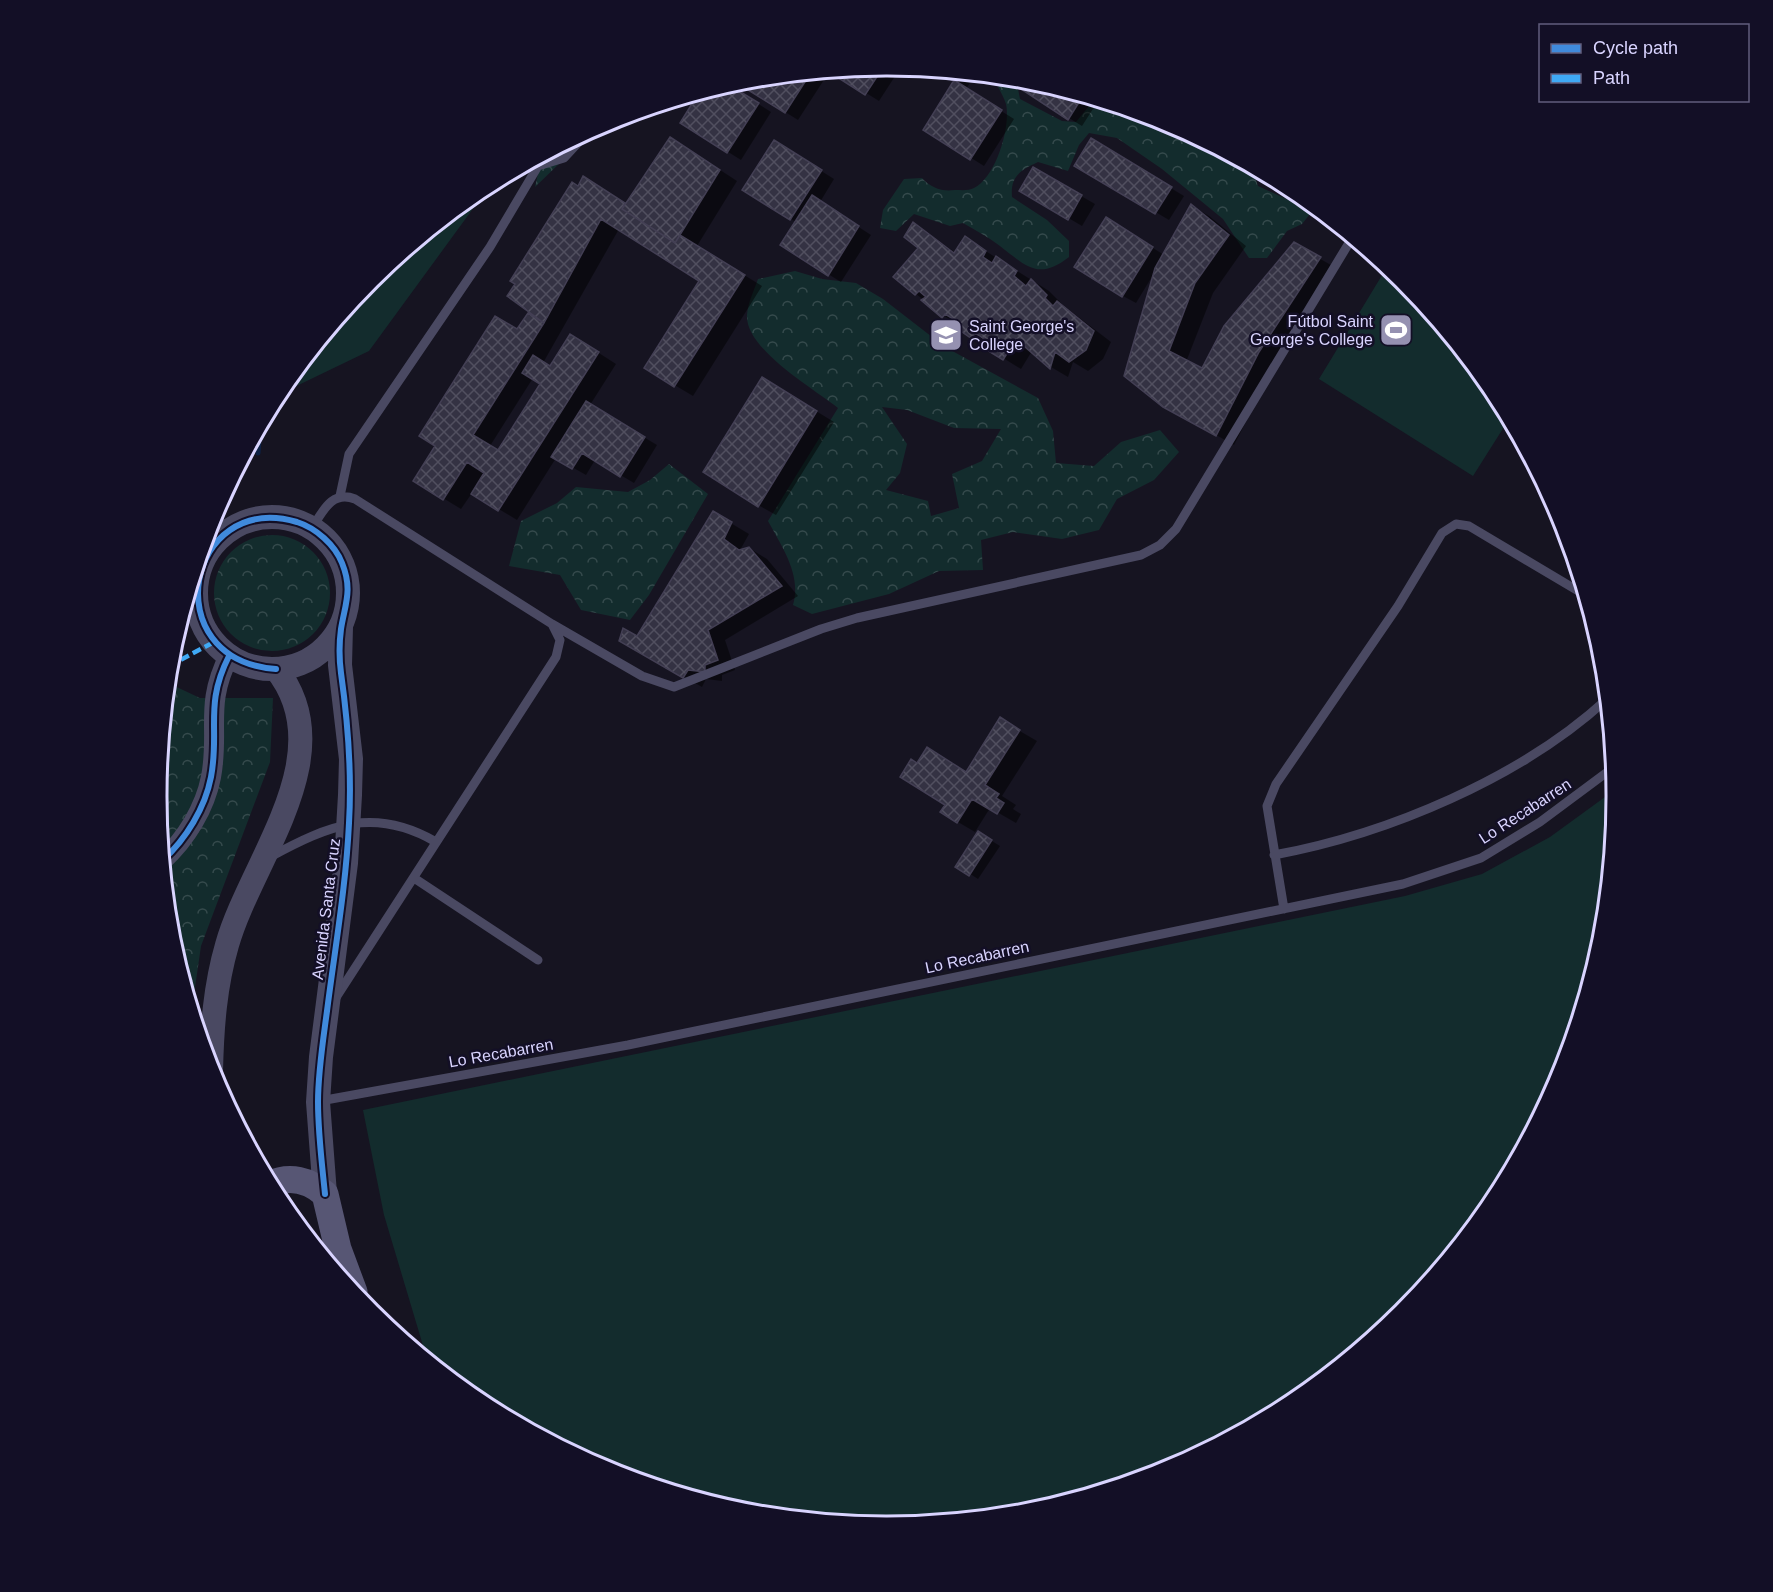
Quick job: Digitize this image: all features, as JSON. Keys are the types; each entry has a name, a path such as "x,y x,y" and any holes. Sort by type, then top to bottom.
{"main road":[{"path":"279,1181 295,1179 312,1184 325,1194"},
{"name":"Avenida Santa Cruz","path":"325,1194 338,1249 346,1270"}],"street":[{"path":"197,593 200,615 214,642 229,656 243,663 276,669 307,661 332,640 341,627 348,605 348,583 342,561 312,528 283,518 262,518 243,523 212,548"},
{"name":"Avenida Santa Cruz","path":"325,1194 318,1101 349,823 351,759 340,665 341,627"},
{"path":"170,853 183,838 204,803 211,776 214,696 220,672 229,656"},
{"path":"212,1045 213,1008 225,953 260,862 287,804 297,774 299,754 296,704 293,693 276,669"}],"lane":[{"path":"551,160 564,158 572,149"},
{"path":"340,496 349,454 490,247 534,169"},
{"path":"312,528 326,506 340,496 345,495 355,499 552,624 642,676 674,687 821,629 857,618 1141,555 1160,545 1176,529 1348,244"},
{"path":"1284,909 1267,806 1276,784 1398,606 1442,533 1456,524 1468,526 1575,589"},
{"path":"327,1012 556,657 560,640 552,624"},
{"path":"1274,855 1317,847 1380,829 1471,788 1532,756 1585,719 1600,705"},
{"name":"Lo Recabarren","path":"318,1101 628,1046 1403,884 1481,858 1540,822 1605,774"},
{"name":"Avenida Santa Cruz","path":"260,862 313,834 349,823 388,822 414,830 436,842"},
{"path":"414,878 538,960"}],"green space":[{"path":"998,87 1018,89 1020,99 1062,121 1076,122 1089,106 1162,131 1246,173 1256,179 1258,186 1290,200 1310,214 1302,224 1287,231 1267,258 1249,258 1223,219 1162,169 1117,138 1089,133 1079,145 1068,171 1038,162 1022,171 1013,184 1012,197 1047,220 1069,241 1069,257 1058,264 1040,269 1025,265 963,223 950,226 914,214 896,231 880,228 883,210 904,179 922,178 941,190 970,190 982,182 995,163 1004,138 1006,104"},
{"path":"568,151 563,160 535,187 540,166"},
{"path":"474,207 369,351 295,387 346,322 378,287 448,225"},
{"path":"795,271 822,279 856,283 883,299 945,347 1038,398 1053,431 1056,463 1094,466 1121,442 1160,430 1179,452 1154,480 1117,499 1099,530 1062,539 1013,532 981,540 983,570 939,571 889,594 812,614 793,605 795,583 793,572 768,521 838,408 783,367 757,341 749,328 747,315 758,279","holes":["882,407 907,410 954,428 1001,429 982,461 952,474 959,508 931,516 928,501 886,490 900,473 907,444"]},
{"name":"Fútbol Saint George's College","path":"1382,275 1427,322 1457,358 1504,427 1473,476 1319,379"},
{"path":"669,464 708,494 649,595 630,620 581,610 560,575 509,566 521,521 557,503 576,487 628,492 650,480"},
{"path":"272,535 294,539 313,552 326,571 330,593 326,615 313,634 294,647 272,651 250,647 231,634 218,615 214,593 218,571 231,552 250,539"},
{"path":"176,687 200,698 273,698 270,762 201,946 195,991 173,890 169,843 167,796 169,749"},
{"path":"1606,796 1600,890 1581,982 1568,1027 1551,1071 1510,1156 1485,1196 1457,1234 1395,1305 1361,1337 1325,1367 1246,1419 1162,1461 1073,1491 1027,1502 934,1514 886,1516 839,1514 746,1502 655,1477 611,1461 568,1441 487,1394 423,1346 384,1215 363,1110 1405,896 1482,874 1550,837"}],"building":[{"path":"877,76 865,95 838,78"},
{"path":"954,80 1002,110 970,160 923,130"},
{"path":"805,82 785,113 748,90"},
{"path":"1021,89 1079,103 1068,120"},
{"path":"740,91 759,103 727,153 680,123 692,103 700,101"},
{"path":"670,137 720,170 675,243 622,209"},
{"path":"1091,138 1172,187 1155,214 1074,166"},
{"path":"774,140 822,170 790,220 742,190"},
{"path":"1033,167 1082,195 1068,220 1019,191"},
{"path":"583,176 625,203 622,209 675,243 680,235 745,275 674,387 644,368 699,281 601,219 544,323 507,296 515,284 510,281 572,182 578,186"},
{"path":"812,195 859,226 828,276 780,245"},
{"path":"1191,204 1229,235 1195,283 1169,351 1202,368 1224,326 1294,242 1321,257 1259,352 1216,436 1163,407 1124,376 1155,268"},
{"path":"1106,217 1153,247 1122,297 1074,267"},
{"path":"913,222 954,253 965,236 986,251 983,257 992,263 996,256 1017,271 1014,276 1026,286 1031,279 1047,295 1045,298 1053,306 1057,301 1094,331 1086,350 1069,362 1055,352 1050,369 1016,339 1003,360 982,347 986,340 975,333 972,339 952,325 955,320 945,314 942,318 921,300 926,297 919,291 915,295 893,277 918,248 904,237"},
{"path":"528,313 544,323 473,435 498,450 540,384 522,373 533,355 550,366 570,334 599,352 498,511 471,494 484,473 467,462 443,500 413,481 435,446 419,436 495,316 517,329"},
{"path":"762,377 817,411 758,507 703,472"},
{"path":"586,401 645,437 620,477 582,453 572,469 551,457"},
{"path":"713,511 732,522 724,539 739,550 749,547 782,586 708,630 718,660 705,665 705,672 688,670 683,678 619,641 623,628 637,636"},
{"path":"1000,717 1020,730 985,785 999,794 996,798 1004,803 997,814 972,799 957,823 940,812 945,805 900,777 911,759 917,763 927,747 966,772"},
{"path":"978,831 992,840 969,876 955,867"}],"waterway":[{"path":"258,453 259,444"}],"marked path":[{"path":"180,660 214,642"}],"cycle path":[{"path":"211,550 230,530 259,519 297,522 318,533 330,544 339,556 347,581 348,589 341,629 340,667 349,748 350,804 343,894 319,1079 319,1125 325,1194"},
{"path":"199,585 200,610 212,638 237,659 276,669"},
{"path":"170,853 187,833 208,789 213,760 217,689 229,656"}],"place":[{"name":"Fútbol Saint George's College","path":"1396,330"},
{"name":"Saint George's College","path":"946,335"}]}
